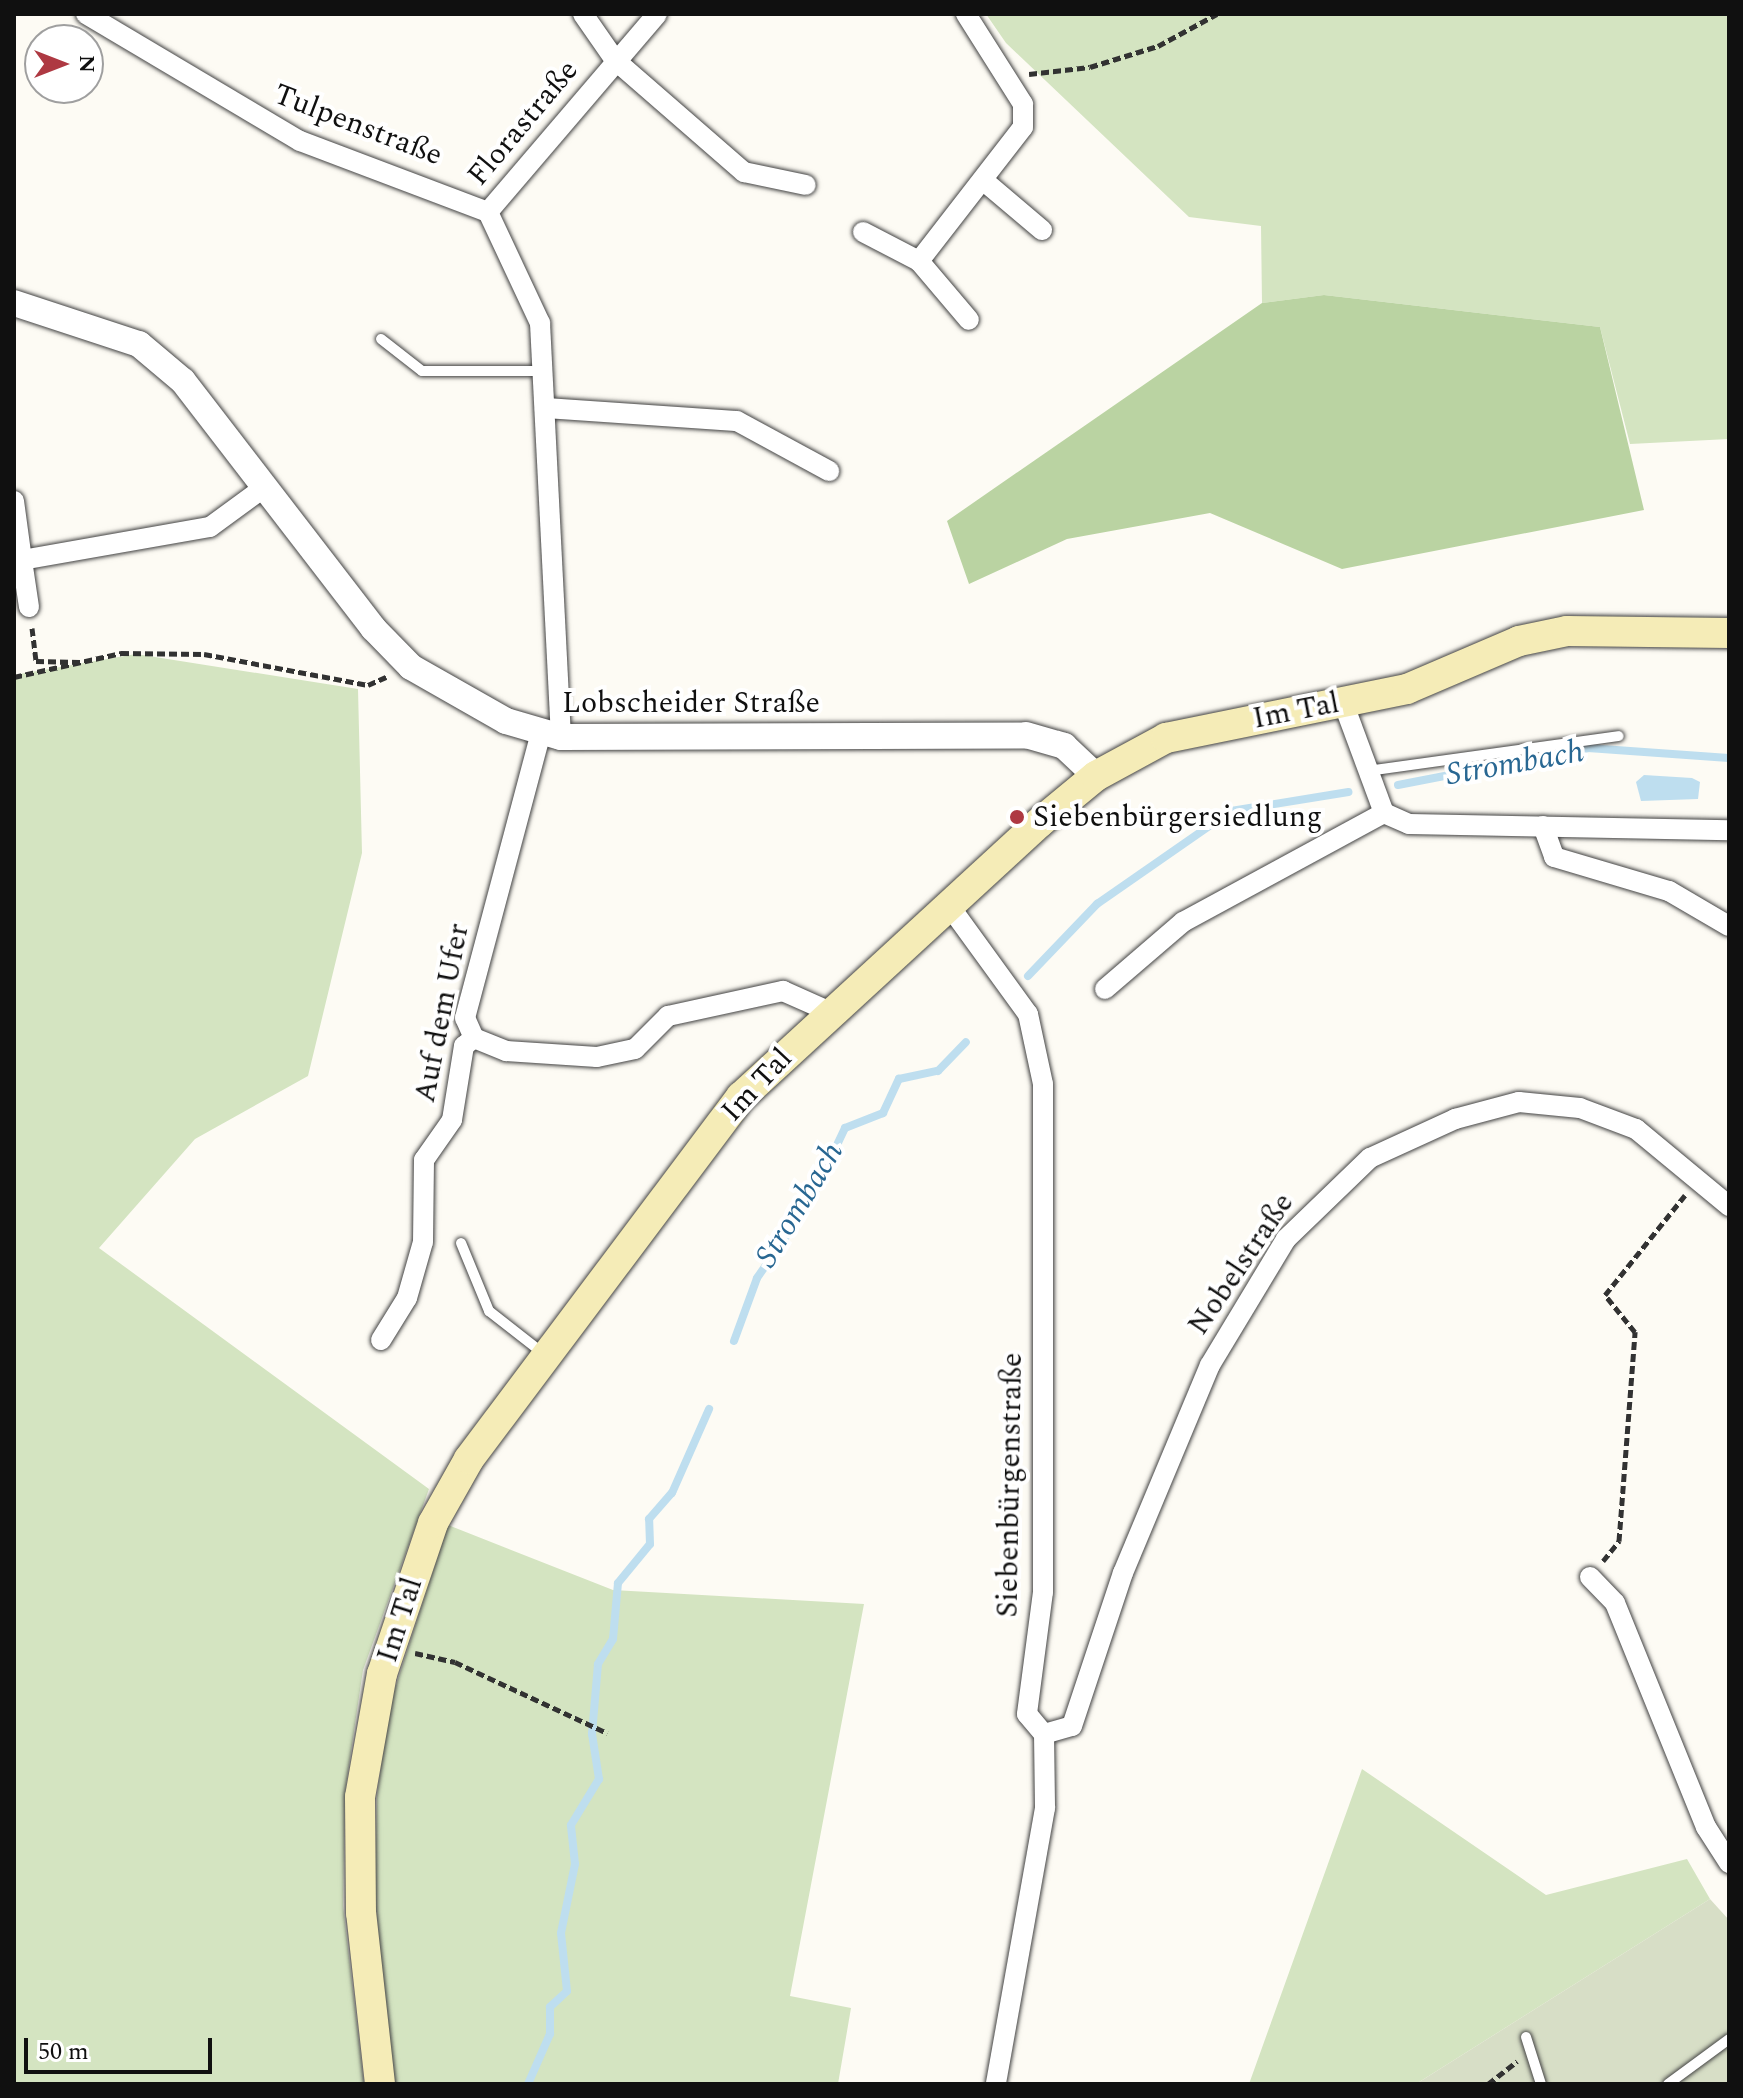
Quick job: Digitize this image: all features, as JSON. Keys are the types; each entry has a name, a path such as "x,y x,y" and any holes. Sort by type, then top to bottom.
{"main road":[{"name":"Im Tal","path":"380,2084 361,1913 360,1797 391,1647 433,1523 469,1459 741,1097 828,1011 1096,776 1166,738 1407,689 1519,641 1567,631 1729,633"}],"street":[{"name":"Tulpenstraße","path":"86,14 300,141 488,212"},
{"path":"583,14 615,60"},
{"name":"Florastraße","path":"551,735 545,408 540,323 488,212 657,14"},
{"path":"919,261 1023,127 1023,104 1012,81 966,14"},
{"name":"Florastraße","path":"615,60 744,172 806,185"},
{"path":"984,181 1042,230"},
{"path":"863,232 919,261 969,320"},
{"name":"Lobscheider Straße","path":"14,303 139,344 183,381 411,667 551,735 1026,735 1064,746 1096,776"},
{"path":"545,408 737,421 829,471"},
{"path":"22,560 210,527 266,486"},
{"path":"14,501 29,607"},
{"path":"1343,702 1365,771 1384,813 1409,824 1729,830"},
{"name":"Auf dem Ufer","path":"381,1340 407,1298 423,1242 424,1160 452,1120 464,1046 474,1038 465,1018 551,735"},
{"path":"1105,989 1183,922 1384,813"},
{"path":"1543,826 1554,857 1669,891 1729,926"},
{"name":"Siebenbürgenstraße","path":"948,904 1028,1014 1043,1084 1043,1592 1027,1714 1044,1734 1045,1808 996,2084"},
{"path":"474,1038 506,1051 597,1057 635,1049 668,1016 783,991 828,1011"},
{"name":"Nobelstraße","path":"1044,1734 1072,1726 1123,1573 1210,1365 1286,1239 1329,1189 1370,1158 1455,1119 1519,1102 1580,1108 1636,1129 1729,1206"},
{"path":"1590,1577 1615,1603 1706,1827 1729,1863"}],"lane":[{"path":"381,339 422,371 543,371"},
{"path":"1365,771 1619,736"},
{"path":"461,1243 489,1311 546,1356"},
{"path":"1526,2037 1541,2084"},
{"path":"1668,2084 1729,2039"}],"path":[{"path":"1012,81 1158,46 1217,14"},
{"path":"29,607 36,661 81,662"},
{"path":"14,677 121,653 204,654 368,685 411,667"},
{"path":"1590,1577 1619,1541 1635,1332 1605,1295 1681,1200"},
{"path":"391,1647 455,1662 607,1733"},
{"path":"1488,2084 1530,2050"}],"green space":[{"path":"986,14 1729,14 1729,439 1630,444 1600,327 1324,295 1262,303 1261,226 1189,217 1006,43"},
{"path":"1324,295 1600,327 1644,510 1342,569 1210,513 1067,539 969,584 947,521 1262,303"},
{"path":"136,654 358,689 362,853 308,1076 195,1139 99,1248 429,1489 363,1670 345,1792 343,1906 364,2084 14,2084 14,675"},
{"path":"448,1525 613,1590 864,1604 790,1996 851,2008 838,2084 393,2084 375,1898 377,1796 389,1707"},
{"path":"1362,1769 1546,1895 1687,1859 1710,1899 1416,2084 1249,2084"},
{"path":"1710,1899 1729,1920 1729,2084 1416,2084"}],"water":[{"path":"1644,775 1692,778 1700,782 1698,799 1641,801 1636,782"}],"waterway":[{"name":"Strombach","path":"1398,785 1588,748 1729,758"},
{"name":"Strombach","path":"1028,976 1097,904 1231,811 1348,792"},
{"name":"Strombach","path":"734,1341 757,1278 810,1202 845,1128 883,1113 899,1079 938,1071 966,1042"},
{"name":"Strombach","path":"528,2084 550,2034 550,2007 567,1991 561,1933 575,1864 571,1825 599,1779 592,1734 598,1664 613,1639 618,1583 650,1544 649,1519 672,1493 709,1409"}],"place":[{"name":"Siebenbürgersiedlung","path":"1017,817"}]}
